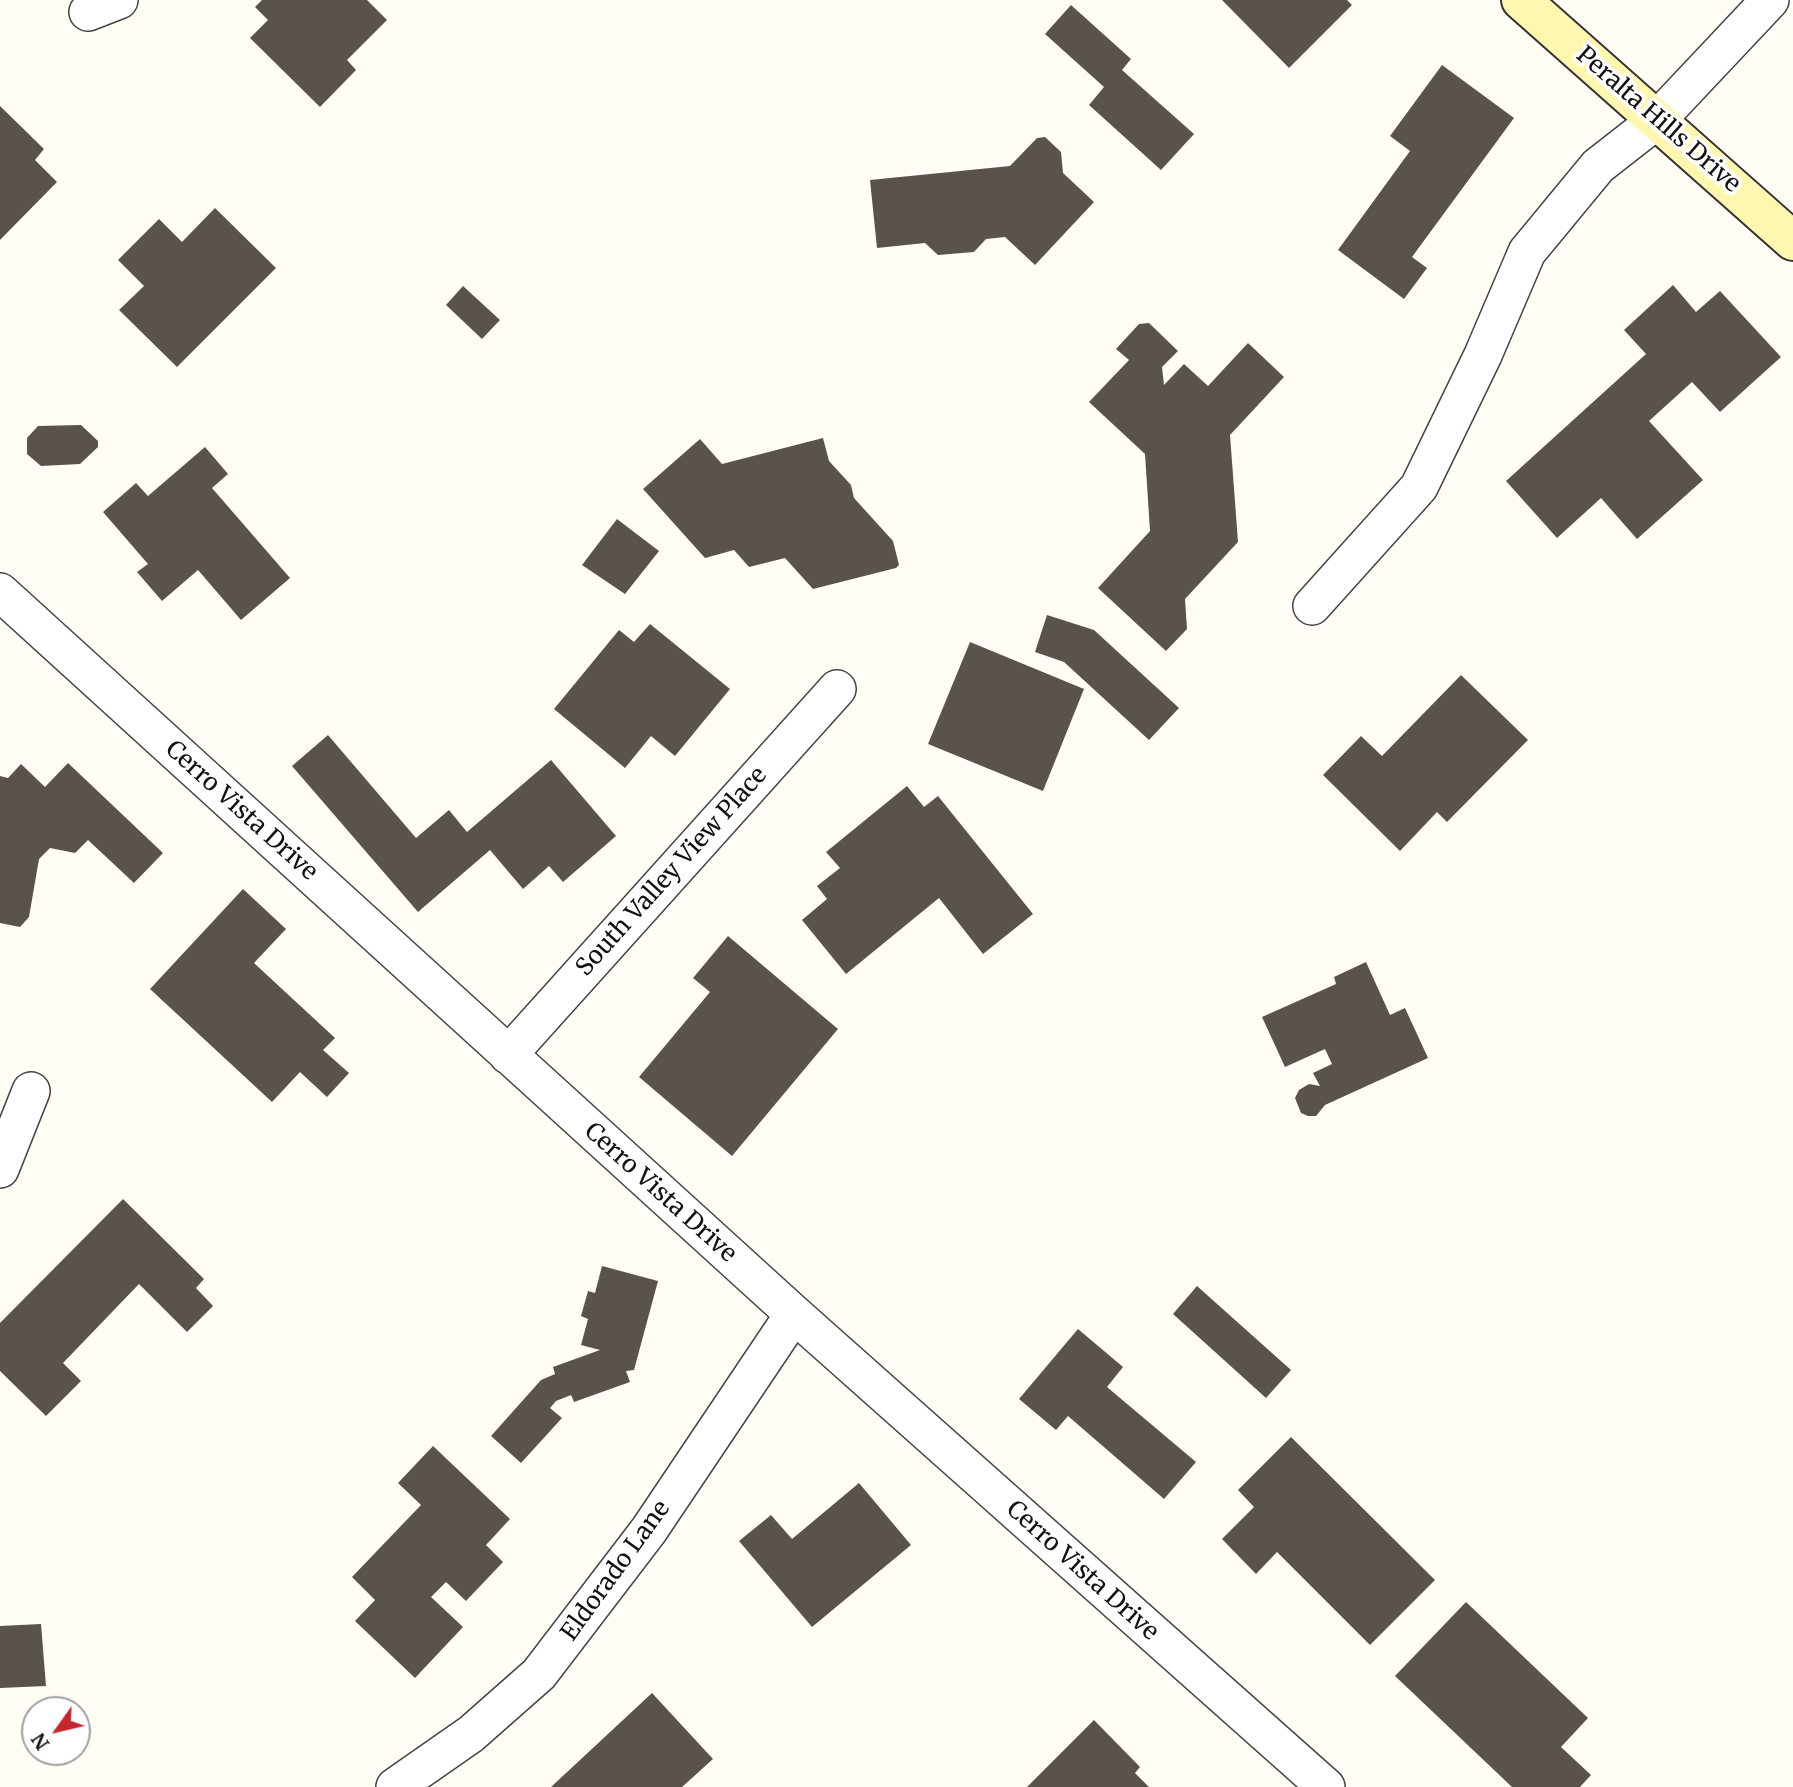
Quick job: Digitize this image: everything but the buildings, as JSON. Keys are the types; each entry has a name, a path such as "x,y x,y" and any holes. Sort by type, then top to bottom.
{"street":[{"name":"Peralta Hills Drive","path":"1521,0 1793,242"},
{"path":"1312,606 1419,487 1483,355 1527,252 1598,166 1657,120 1770,0"},
{"name":"Cerro Vista Drive","path":"0,592 794,1314 1326,1787"},
{"name":"South Valley View Place","path":"508,1055 836,688"},
{"path":"0,1169 32,1091"},
{"name":"Eldorado Lane","path":"395,1787 471,1734 539,1674 649,1530 794,1314"}]}
